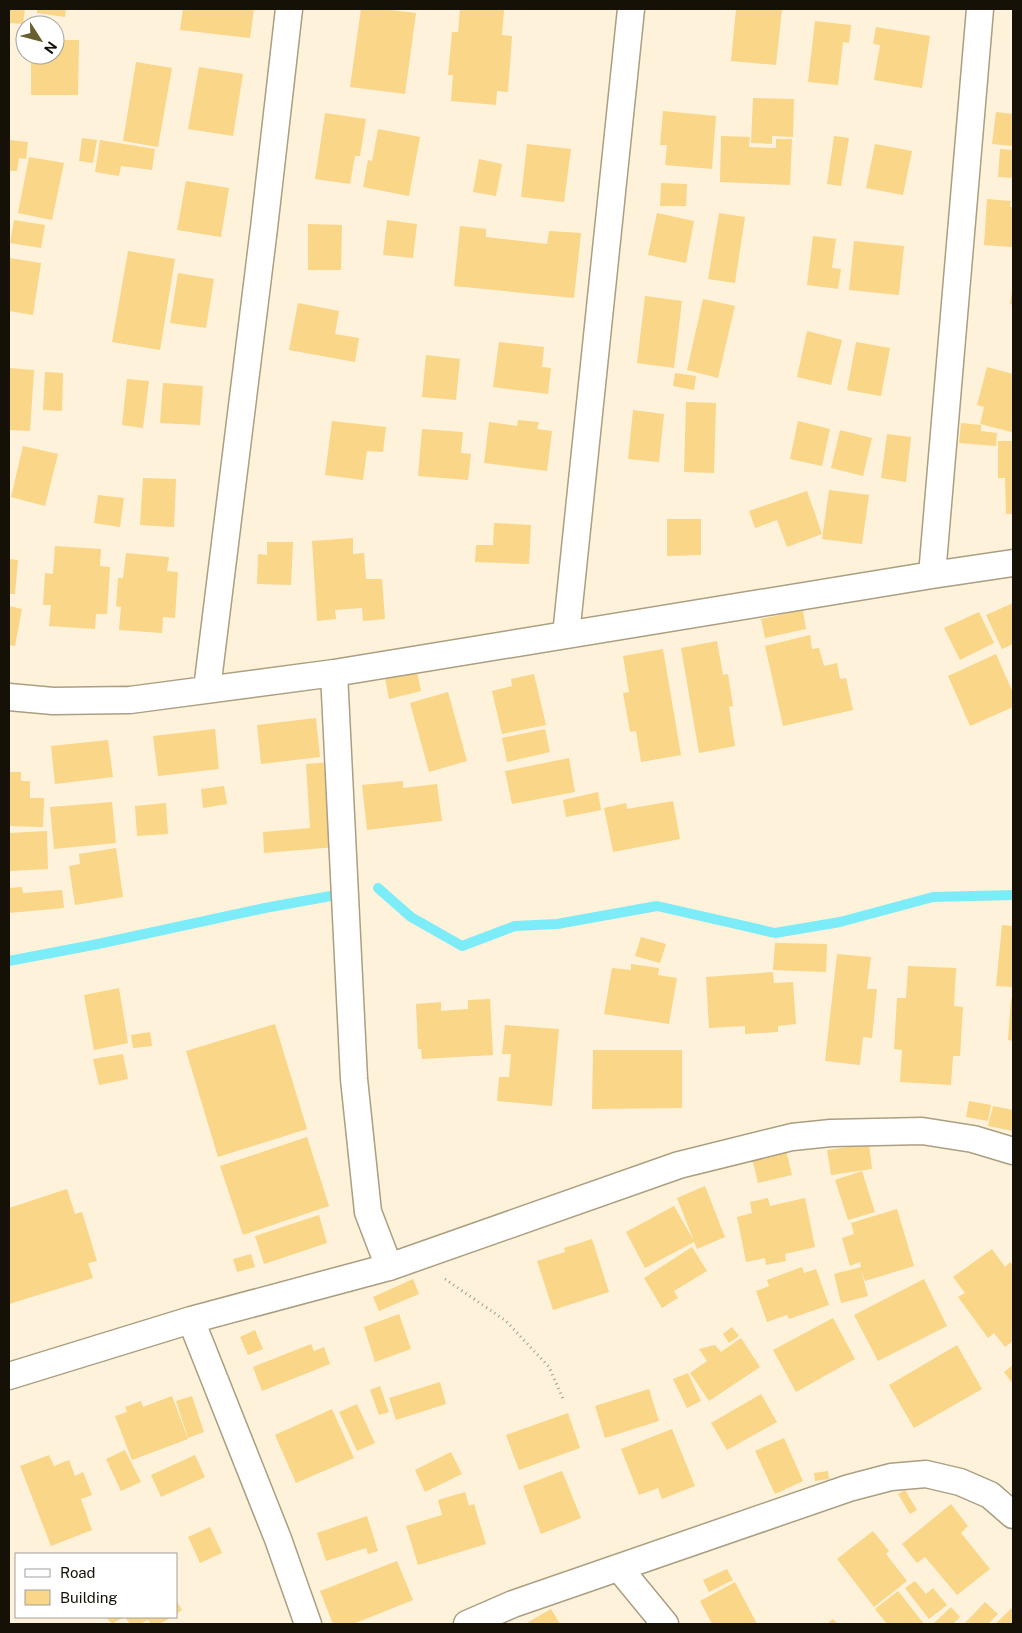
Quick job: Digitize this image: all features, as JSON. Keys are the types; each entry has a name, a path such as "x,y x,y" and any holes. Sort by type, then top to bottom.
{"street":[{"path":"207,689 289,9"},
{"path":"566,635 632,9"},
{"path":"932,574 980,9"},
{"path":"9,697 53,701 130,700 334,673 932,574 1013,563"},
{"path":"334,673 354,1079 368,1212 389,1267"},
{"path":"9,1376 191,1320 389,1267 679,1165 792,1137 831,1133 922,1131 973,1139 1013,1151"},
{"path":"191,1320 278,1540 308,1624"},
{"path":"467,1624 513,1604 840,1492 890,1477 926,1474 960,1482 990,1495 1013,1515"},
{"path":"619,1568 665,1624"}],"path":[{"path":"413,1258 506,1321 548,1368 564,1401"}],"building":[{"path":"9,9 25,9 24,15 15,15 15,23 9,23"},
{"path":"37,9 66,9 65,17 65,15 37,13"},
{"path":"183,9 254,9 250,38 180,30"},
{"path":"361,9 382,9 416,13 405,94 350,87"},
{"path":"460,9 504,10 502,35 512,36 508,92 497,91 496,105 451,101 453,75 448,75 452,32 458,32"},
{"path":"736,9 782,9 776,65 731,61"},
{"path":"815,21 851,25 849,43 843,42 838,85 808,82"},
{"path":"876,27 930,36 922,88 874,80 880,45 873,44"},
{"path":"65,40 79,40 78,95 31,95 31,65 65,65"},
{"path":"136,62 172,68 158,147 123,141"},
{"path":"199,67 243,74 233,136 188,129"},
{"path":"753,98 794,99 793,137 772,136 772,144 751,143"},
{"path":"663,111 716,116 712,169 665,165 667,145 660,145"},
{"path":"996,112 1013,114 1013,146 992,144"},
{"path":"325,113 366,119 360,156 355,156 350,184 315,179"},
{"path":"378,129 420,137 409,196 363,187 368,160 372,161"},
{"path":"721,136 750,137 749,147 776,148 776,139 792,139 790,185 720,182"},
{"path":"834,136 849,138 841,186 827,184"},
{"path":"82,138 97,140 93,163 79,161"},
{"path":"9,140 28,142 26,159 19,158 17,171 9,171"},
{"path":"100,140 155,149 152,170 121,166 119,176 95,172"},
{"path":"527,144 571,149 564,202 521,197"},
{"path":"875,144 912,151 903,195 866,188"},
{"path":"1000,149 1013,150 1013,178 998,177"},
{"path":"29,157 64,163 52,220 18,213"},
{"path":"479,159 502,164 496,196 473,192"},
{"path":"186,181 229,188 221,237 177,230"},
{"path":"661,183 687,184 686,206 660,206"},
{"path":"987,199 1011,201 1010,207 1013,207 1013,247 984,245"},
{"path":"657,213 694,221 686,263 648,255"},
{"path":"719,213 745,217 735,283 708,279"},
{"path":"14,220 45,225 41,248 10,243"},
{"path":"387,220 417,224 413,258 383,255"},
{"path":"308,224 342,225 341,270 308,270"},
{"path":"460,226 486,229 486,237 547,244 549,231 581,233 574,298 454,286"},
{"path":"813,236 836,239 832,268 841,269 838,289 807,285"},
{"path":"854,241 904,246 899,295 849,290"},
{"path":"128,251 175,259 160,350 112,342"},
{"path":"9,258 41,263 33,315 9,311"},
{"path":"178,273 214,279 206,328 170,323"},
{"path":"1013,292 1013,305 1010,304"},
{"path":"645,296 682,301 674,368 637,363"},
{"path":"703,299 735,306 718,378 687,370"},
{"path":"298,303 339,311 335,334 359,338 355,362 289,350"},
{"path":"807,331 842,340 831,385 797,377"},
{"path":"499,342 544,347 542,367 551,368 548,394 493,387"},
{"path":"856,342 890,348 881,396 847,390"},
{"path":"426,355 460,359 456,400 422,397"},
{"path":"987,367 1013,374 1012,432 980,424 984,407 977,405"},
{"path":"9,368 34,370 30,431 9,430"},
{"path":"45,372 63,373 62,411 43,410"},
{"path":"675,373 696,376 694,390 673,386"},
{"path":"127,379 149,381 143,428 122,425"},
{"path":"163,383 203,386 200,425 160,423"},
{"path":"686,402 716,403 714,473 684,472"},
{"path":"633,410 664,414 659,462 628,459"},
{"path":"518,420 539,422 537,429 552,431 547,471 484,463 489,422 517,426"},
{"path":"332,421 386,427 383,452 367,451 363,480 325,475"},
{"path":"798,421 830,429 822,466 790,459"},
{"path":"961,423 981,425 981,431 997,433 996,446 959,443"},
{"path":"422,429 463,432 461,453 471,454 468,480 418,476"},
{"path":"840,430 872,438 863,476 831,468"},
{"path":"887,434 911,437 906,482 881,478"},
{"path":"998,441 1013,441 1013,514 1006,514 1005,478 998,478"},
{"path":"23,446 58,454 45,506 11,497"},
{"path":"143,478 176,479 174,527 140,525"},
{"path":"829,490 869,495 862,544 822,539"},
{"path":"807,491 822,534 787,547 777,520 755,528 749,511"},
{"path":"98,495 124,498 120,527 94,523"},
{"path":"667,519 701,519 701,555 667,556"},
{"path":"494,523 531,525 529,564 475,562 476,545 493,545"},
{"path":"353,538 353,554 364,553 366,579 382,579 385,619 363,621 362,608 335,610 336,619 317,621 312,541"},
{"path":"267,542 293,542 291,585 257,584 258,554 267,555"},
{"path":"55,546 101,549 100,566 110,567 107,614 96,614 95,629 49,626 51,605 43,605 45,573 53,574"},
{"path":"126,553 169,557 167,571 178,572 175,618 163,617 162,633 119,630 121,607 116,606 118,578 123,578"},
{"path":"9,559 18,560 15,594 9,594"},
{"path":"1013,603 1013,644 1002,649 986,615"},
{"path":"9,606 22,609 15,646 9,645"},
{"path":"803,610 806,629 765,638 761,619"},
{"path":"979,612 994,643 960,660 944,628"},
{"path":"810,635 812,649 819,648 824,666 837,663 840,679 846,678 853,710 783,726 765,646"},
{"path":"717,641 723,675 728,674 733,706 729,707 735,746 699,753 681,648"},
{"path":"663,649 681,755 641,762 636,731 630,732 623,693 629,692 623,656"},
{"path":"996,654 1013,693 1013,707 970,726 948,676"},
{"path":"417,671 421,691 389,699 385,678"},
{"path":"534,674 546,725 502,734 492,691 512,686 511,679"},
{"path":"448,692 467,761 429,772 410,703"},
{"path":"316,718 320,757 261,764 257,725"},
{"path":"215,729 219,769 158,776 153,736"},
{"path":"545,729 550,752 507,762 502,738"},
{"path":"108,740 113,777 55,784 51,746"},
{"path":"569,758 575,792 512,804 505,771"},
{"path":"330,762 336,847 264,853 263,832 310,828 306,764"},
{"path":"9,772 21,772 21,781 30,781 30,798 44,798 43,827 9,826"},
{"path":"403,781 403,788 437,784 442,821 367,830 362,785"},
{"path":"224,786 227,804 203,808 201,789"},
{"path":"598,792 601,810 566,817 563,800"},
{"path":"673,801 680,839 613,852 604,808 626,803 627,809"},
{"path":"112,802 116,843 54,849 50,807"},
{"path":"166,803 168,834 137,836 135,806"},
{"path":"47,831 48,869 9,871 9,833"},
{"path":"116,848 123,897 75,905 69,866 80,864 79,854"},
{"path":"22,887 23,893 62,890 64,908 9,913 9,888"},
{"path":"1002,925 1013,926 1013,987 996,986"},
{"path":"641,937 666,944 660,963 635,956"},
{"path":"775,943 827,944 826,972 773,970"},
{"path":"837,954 871,957 867,989 877,989 872,1038 863,1037 860,1065 825,1061"},
{"path":"631,964 659,968 658,975 677,978 669,1024 604,1014 612,968 631,970"},
{"path":"908,966 956,968 954,1006 963,1007 960,1056 953,1056 951,1085 900,1082 902,1050 894,1049 897,998 906,998"},
{"path":"773,972 774,983 793,982 796,1024 778,1026 778,1032 745,1034 745,1026 709,1028 706,977"},
{"path":"119,988 128,1043 94,1050 84,995"},
{"path":"490,999 493,1055 422,1059 421,1049 418,1049 416,1004 441,1002 441,1011 468,1009 468,1000"},
{"path":"1011,999 1013,1000 1013,1041 1008,1040"},
{"path":"275,1024 307,1129 218,1157 186,1051"},
{"path":"505,1025 559,1029 552,1106 497,1101 499,1077 509,1077 511,1054 502,1054"},
{"path":"150,1032 152,1046 133,1048 131,1035"},
{"path":"593,1050 682,1050 682,1108 592,1109"},
{"path":"123,1054 128,1079 99,1085 93,1059"},
{"path":"969,1101 991,1105 988,1121 966,1117"},
{"path":"993,1106 1013,1110 1013,1131 988,1126"},
{"path":"307,1137 329,1206 243,1235 220,1166"},
{"path":"869,1144 872,1169 831,1175 827,1150"},
{"path":"786,1150 792,1175 758,1183 752,1158"},
{"path":"862,1171 875,1212 848,1220 835,1180"},
{"path":"705,1186 725,1237 697,1249 694,1242 645,1268 626,1232 674,1206 694,1241 677,1198"},
{"path":"67,1189 75,1214 82,1212 97,1261 88,1263 93,1278 9,1304 9,1208"},
{"path":"768,1198 770,1206 805,1198 815,1247 785,1254 786,1261 766,1265 765,1258 746,1262 737,1217 752,1213 750,1202"},
{"path":"897,1209 914,1266 865,1281 861,1270 868,1296 841,1303 834,1274 861,1267 860,1262 850,1266 842,1238 854,1234 851,1223"},
{"path":"319,1215 327,1243 264,1264 255,1236"},
{"path":"592,1239 609,1292 553,1310 537,1261 565,1252 564,1248"},
{"path":"692,1247 707,1271 674,1291 678,1298 662,1308 644,1278"},
{"path":"992,1249 1005,1267 1010,1262 1013,1266 1013,1341 1005,1347 994,1333 988,1338 958,1297 965,1293 953,1277"},
{"path":"251,1254 255,1267 237,1272 233,1259"},
{"path":"802,1267 804,1273 816,1269 829,1305 789,1319 787,1315 767,1322 756,1291 769,1286 767,1280"},
{"path":"413,1279 419,1294 379,1311 373,1297"},
{"path":"924,1279 947,1326 878,1361 854,1315"},
{"path":"399,1314 411,1349 375,1362 364,1327"},
{"path":"833,1318 855,1359 796,1392 773,1350"},
{"path":"732,1327 739,1336 729,1343 723,1334"},
{"path":"255,1330 263,1349 248,1355 240,1337"},
{"path":"741,1338 760,1367 709,1401 690,1373 707,1361 699,1349 715,1345 721,1352"},
{"path":"311,1344 314,1351 324,1347 330,1364 262,1391 253,1367"},
{"path":"957,1345 982,1389 914,1428 889,1385"},
{"path":"1013,1365 1013,1384 1004,1372"},
{"path":"688,1373 701,1401 687,1408 673,1379"},
{"path":"440,1382 446,1404 396,1420 389,1398"},
{"path":"380,1386 389,1412 379,1415 370,1390"},
{"path":"649,1389 659,1421 605,1438 595,1406"},
{"path":"761,1394 777,1422 727,1450 711,1423"},
{"path":"172,1396 188,1439 132,1460 115,1416 127,1412 125,1407 141,1401 143,1407"},
{"path":"192,1396 204,1432 188,1438 176,1401"},
{"path":"357,1404 375,1443 357,1451 339,1412"},
{"path":"332,1409 354,1458 296,1483 275,1435"},
{"path":"568,1413 580,1448 519,1470 506,1435"},
{"path":"672,1429 695,1486 662,1499 658,1488 639,1495 621,1449"},
{"path":"784,1438 803,1481 775,1494 755,1451"},
{"path":"125,1450 141,1482 121,1491 106,1459"},
{"path":"451,1452 462,1474 425,1492 415,1470"},
{"path":"49,1455 54,1466 69,1460 75,1476 83,1472 92,1495 81,1499 92,1530 51,1546 20,1466"},
{"path":"195,1455 205,1477 161,1497 151,1475"},
{"path":"562,1471 581,1518 541,1534 523,1486"},
{"path":"828,1471 829,1479 815,1481 814,1473"},
{"path":"905,1490 917,1510 910,1514 898,1494"},
{"path":"465,1492 469,1506 474,1504 486,1544 418,1565 406,1526 442,1515 438,1500"},
{"path":"951,1504 968,1526 961,1533 990,1569 957,1595 925,1557 917,1563 902,1544"},
{"path":"367,1516 378,1551 368,1554 366,1548 326,1561 317,1533"},
{"path":"210,1527 222,1553 200,1563 188,1537"},
{"path":"873,1531 889,1551 886,1554 907,1581 874,1607 837,1559"},
{"path":"397,1561 413,1600 353,1624 333,1624 320,1591"},
{"path":"727,1569 733,1580 709,1592 703,1580"},
{"path":"915,1581 926,1594 933,1588 947,1605 929,1619 905,1588"},
{"path":"735,1582 757,1624 712,1624 700,1601"},
{"path":"898,1591 924,1624 887,1624 875,1609"},
{"path":"985,1602 998,1614 988,1624 964,1624"},
{"path":"178,1603 182,1610 178,1613"},
{"path":"951,1607 960,1617 953,1624 933,1624"},
{"path":"1013,1607 1013,1624 995,1624"},
{"path":"551,1609 560,1624 525,1624"},
{"path":"107,1618 122,1618 112,1624"},
{"path":"126,1618 170,1618 160,1624 151,1624 148,1620 140,1624 130,1624"},
{"path":"833,1619 838,1624 827,1624"}],"waterway":[{"path":"378,888 411,917 462,946 515,926 557,924 657,906 775,933 840,922 933,897 1013,895"},
{"path":"9,961 336,895"}]}
